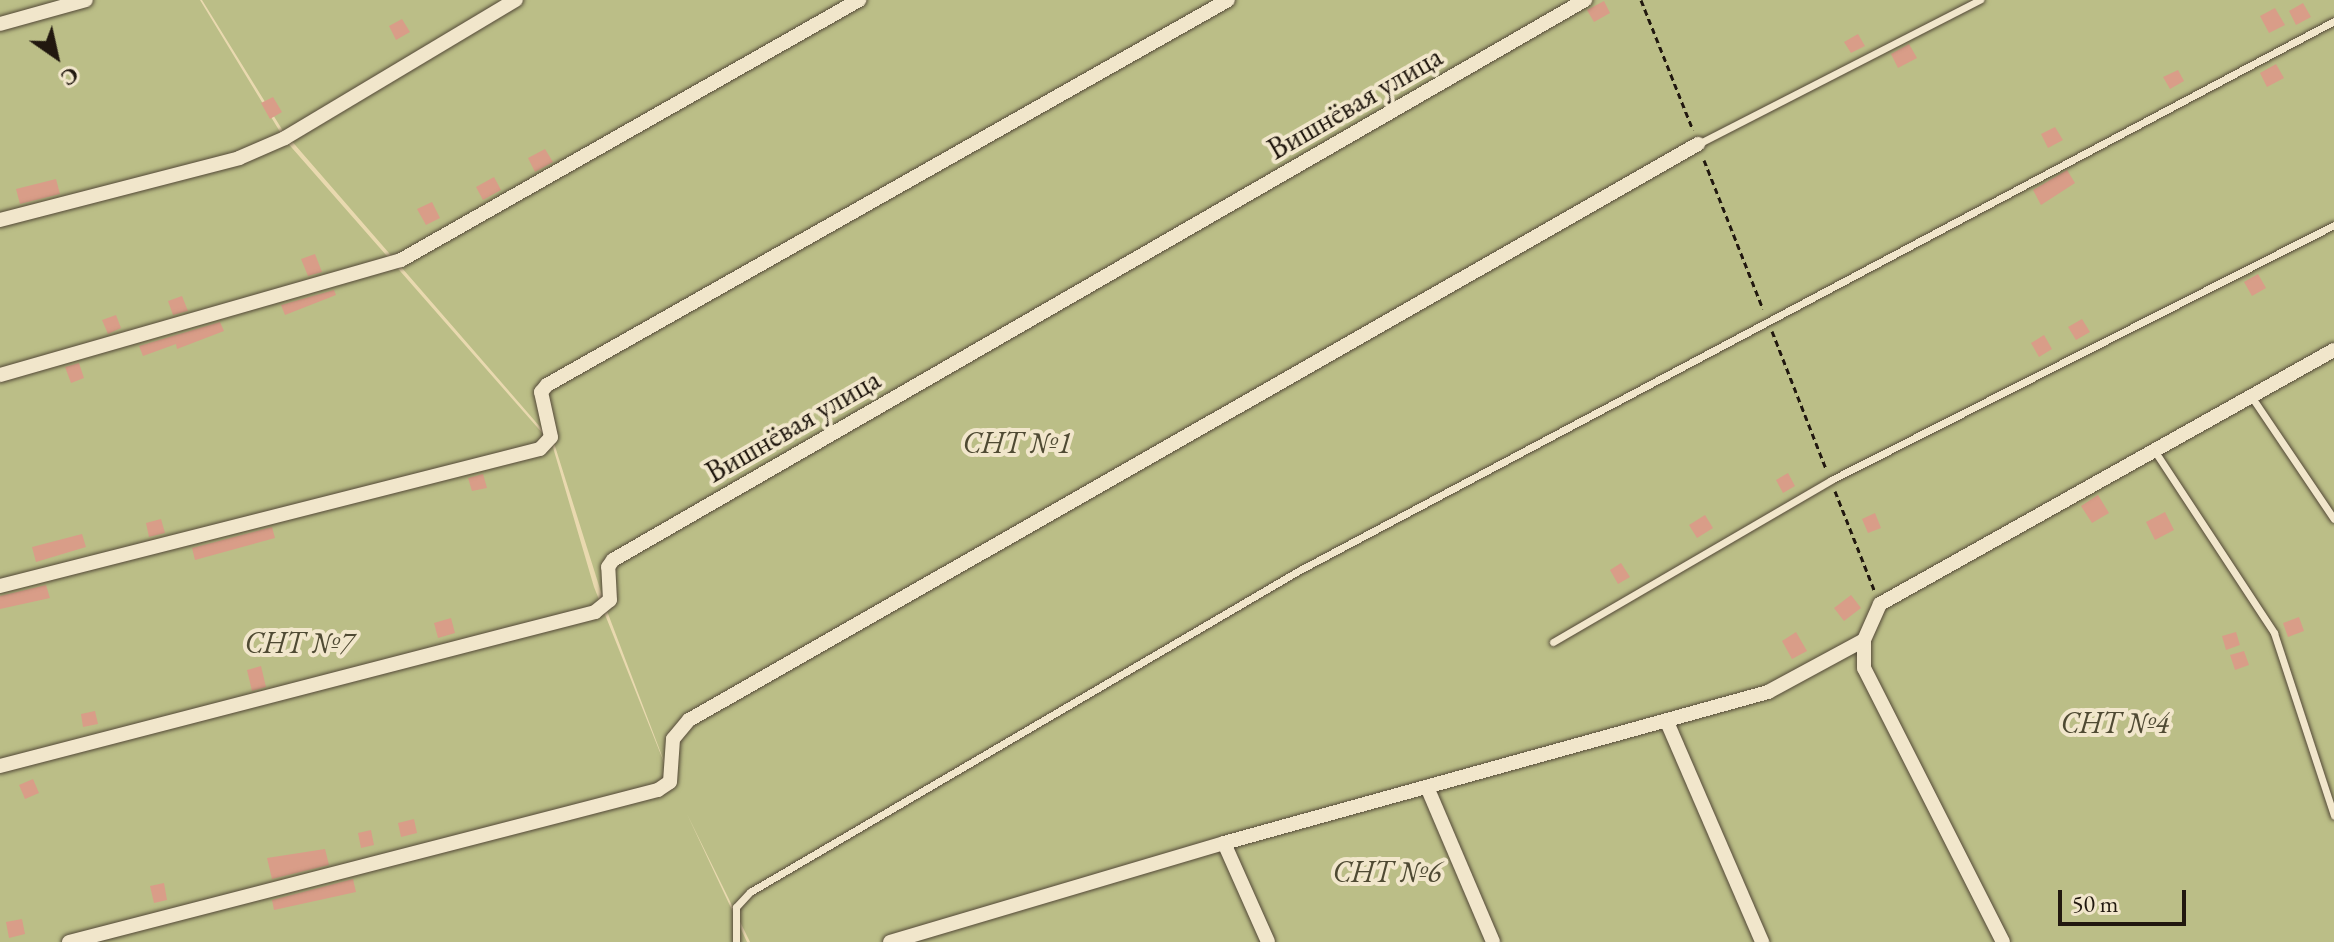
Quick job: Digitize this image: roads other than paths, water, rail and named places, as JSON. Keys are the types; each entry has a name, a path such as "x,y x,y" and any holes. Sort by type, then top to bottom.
{"street":[{"path":"0,24 86,0"},
{"path":"0,220 239,158 285,138 516,0"},
{"path":"0,375 401,260 859,0"},
{"path":"0,586 540,449 551,437 541,392 547,385 1228,0"},
{"name":"Вишнёвая улица","path":"0,766 595,612 610,600 608,567 613,560 1585,0"},
{"path":"69,942 658,790 670,782 673,739 689,720 1698,144"},
{"path":"2003,942 1864,668 1864,640 1880,604 2334,350"},
{"path":"891,942 1224,843 1768,692 1864,640"},
{"path":"1667,722 1762,942"},
{"path":"1427,787 1493,942"},
{"path":"1224,843 1268,942"}],"lane":[{"path":"1698,144 1980,0"},
{"path":"736,942 736,907 750,892 1298,571 2334,21"},
{"path":"1553,642 1831,480 2334,225"},
{"path":"2251,396 2334,519"},
{"path":"2154,450 2274,633 2334,815"}],"park label":[{"name":"СНТ №1","path":"1017,443"},
{"name":"СНТ №7","path":"299,643"},
{"name":"СНТ №4","path":"2115,723"},
{"name":"СНТ №6","path":"1387,872"}]}
